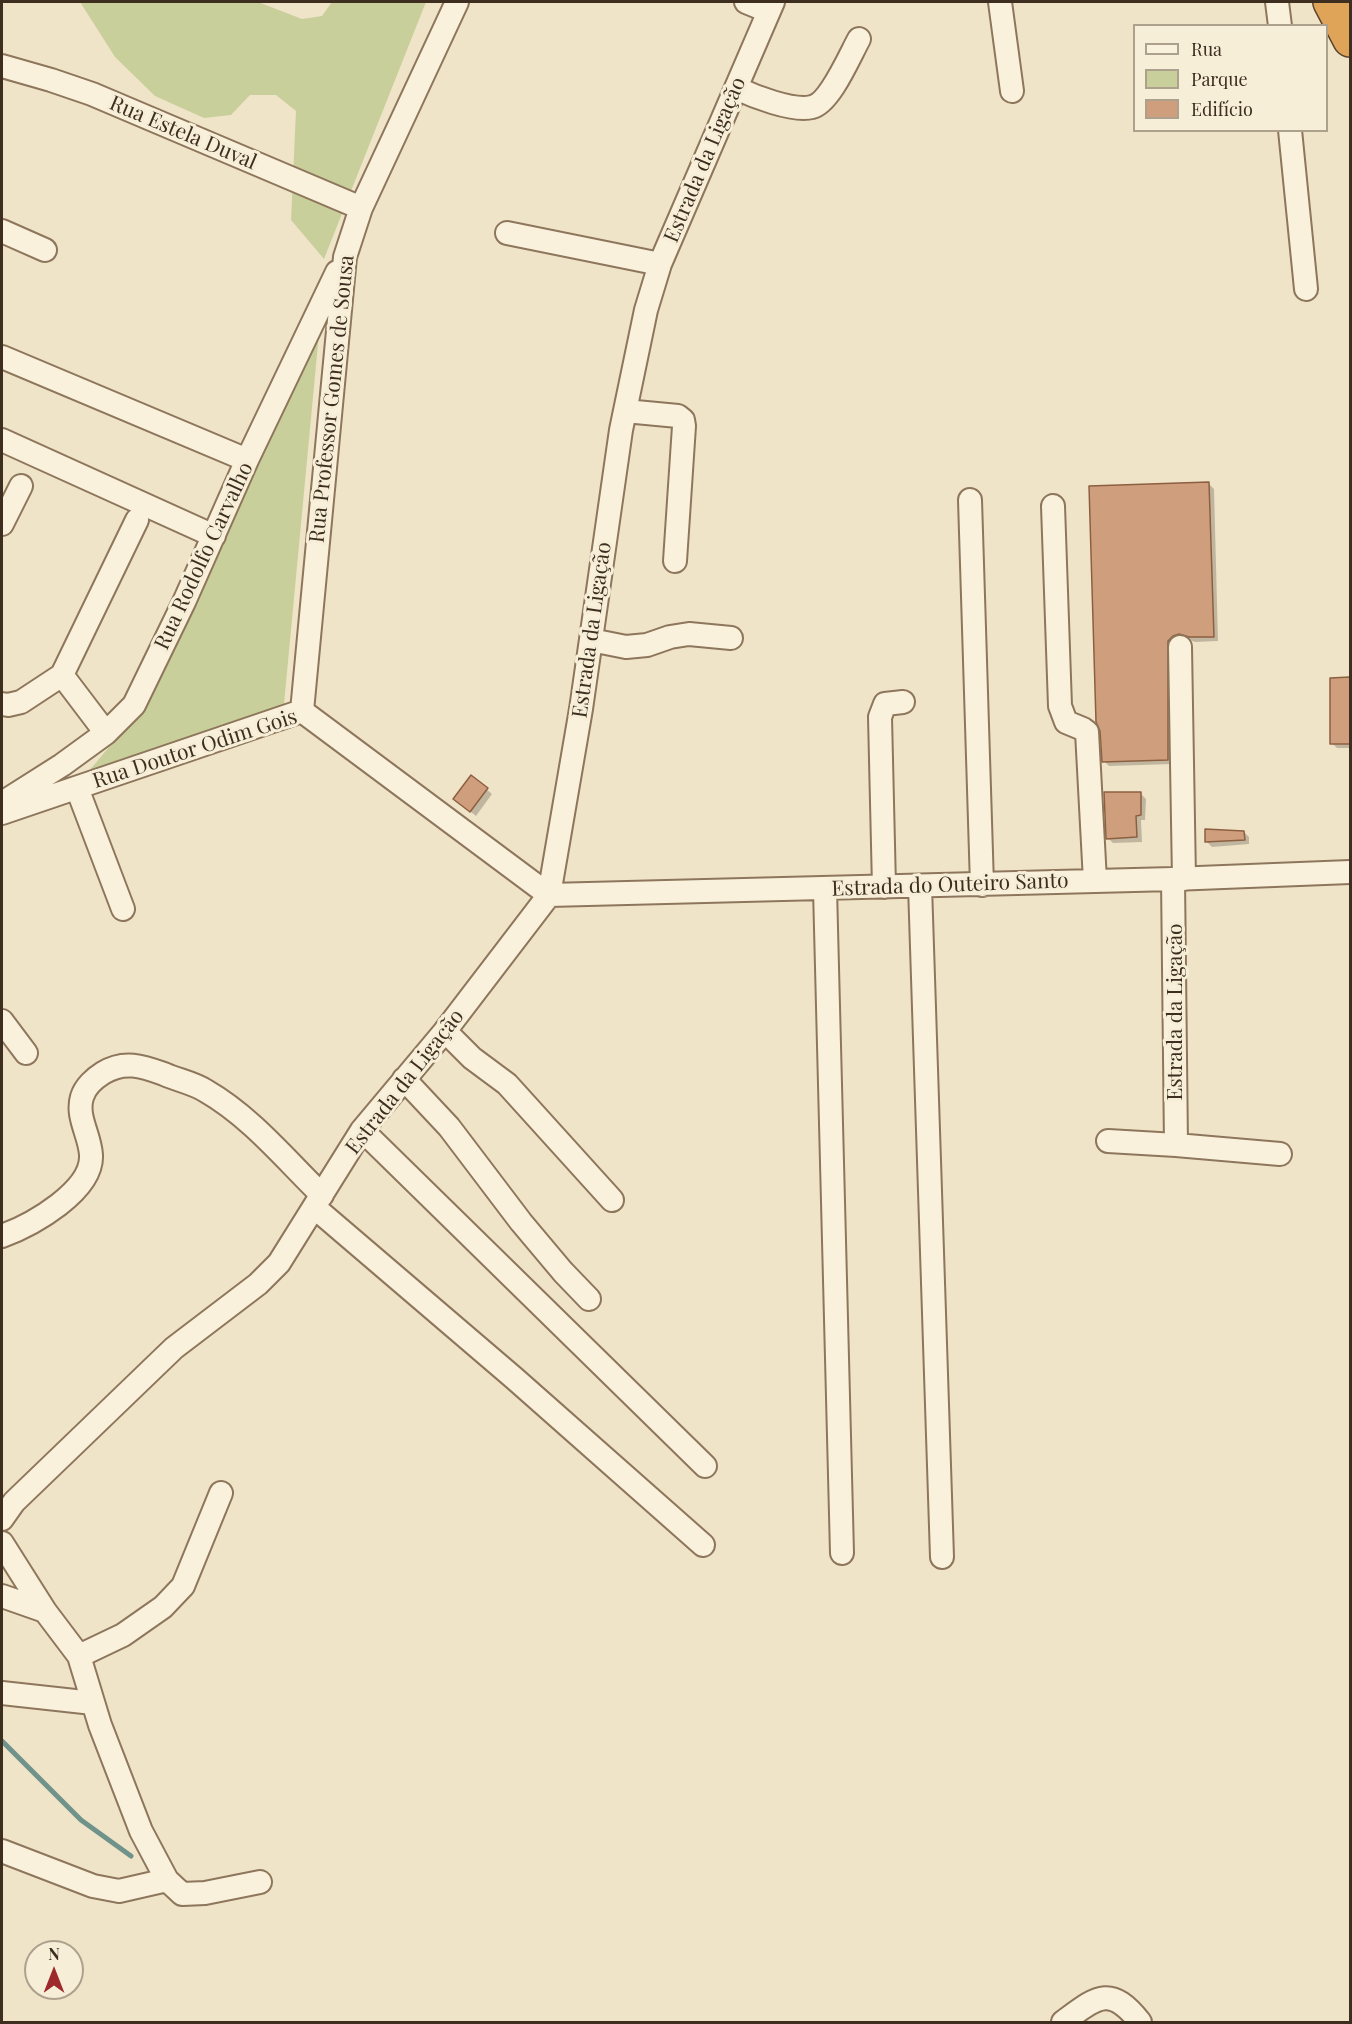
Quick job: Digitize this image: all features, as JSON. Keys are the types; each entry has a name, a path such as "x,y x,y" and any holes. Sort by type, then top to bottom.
{"highway":[{"path":"1330,2 1350,40"}],"street":[{"name":"Rua Professor Gomes de Sousa","path":"303,711 326,436 345,257 361,208 457,2"},
{"path":"746,2 771,6"},
{"path":"1000,2 1011,92"},
{"path":"1277,2 1280,24"},
{"path":"1346,2 1350,11"},
{"name":"Estrada da Ligação","path":"2,1519 14,1503 174,1348 258,1284 279,1263 362,1130 445,1031 549,896 591,640 625,411 646,310 660,264 706,152 771,6"},
{"path":"736,88 759,99 798,107 813,107 832,89 859,39"},
{"name":"Rua Estela Duval","path":"2,66 92,94 361,208"},
{"path":"1290,132 1306,289"},
{"path":"2,231 45,250"},
{"path":"507,233 660,264"},
{"name":"Rua Rodolfo Carvalho","path":"2,803 62,765 106,733 134,705 345,257"},
{"path":"2,357 248,460"},
{"path":"625,411 678,416 683,420 675,561"},
{"path":"2,440 214,536"},
{"path":"2,524 21,486"},
{"path":"970,500 982,885"},
{"path":"1053,506 1060,706 1066,722 1087,732 1095,881"},
{"path":"2,704 21,702 62,675 137,520"},
{"path":"591,640 626,646 647,645 670,637 690,634 731,638"},
{"name":"Estrada da Ligação","path":"1176,1145 1180,647"},
{"path":"62,675 106,733"},
{"path":"884,887 880,717 885,704 903,702"},
{"name":"Rua Doutor Odim Gois","path":"2,813 303,711 314,722 549,896"},
{"path":"76,788 123,909"},
{"name":"Estrada do Outeiro Santo","path":"549,896 982,885 1350,872"},
{"path":"920,886 942,1557"},
{"path":"825,889 842,1553"},
{"path":"2,1021 26,1053"},
{"path":"445,1031 472,1058 507,1084 612,1200"},
{"path":"2,1236 35,1221 59,1205 91,1170 91,1153 81,1113 82,1095 95,1079 111,1068 125,1065 140,1066 206,1090 250,1123 318,1201 703,1545"},
{"path":"404,1079 449,1127 521,1222 589,1299"},
{"path":"362,1130 705,1466"},
{"path":"1108,1141 1280,1154"},
{"path":"79,1656 123,1635 163,1607 183,1586 222,1493"},
{"path":"2,1543 45,1611 79,1656 93,1703 141,1832 167,1880 182,1894 206,1893 260,1882"},
{"path":"2,1596 45,1611"},
{"path":"2,1693 93,1703"},
{"path":"2,1851 93,1886 119,1891 167,1880"},
{"path":"1063,2022 1088,2003 1102,1999 1115,1999 1126,2005 1140,2022"}],"green space":[{"path":"80,2 258,2 302,19 322,16 332,2 426,2 324,259 291,220 296,111 276,95 250,95 231,115 204,118 155,96 115,57"},
{"path":"320,323 284,704 83,778 109,747 147,690"}],"building":[{"path":"1209,482 1214,637 1189,637 1179,634 1168,641 1168,760 1102,762 1100,731 1096,722 1089,486"},
{"path":"1350,677 1350,744 1330,744 1330,678"},
{"path":"471,775 488,788 470,812 453,799"},
{"path":"1104,792 1141,792 1141,815 1136,816 1137,837 1106,839"},
{"path":"1205,829 1244,831 1245,840 1205,842"}],"waterway":[{"path":"2,1741 81,1820 131,1856"}]}
